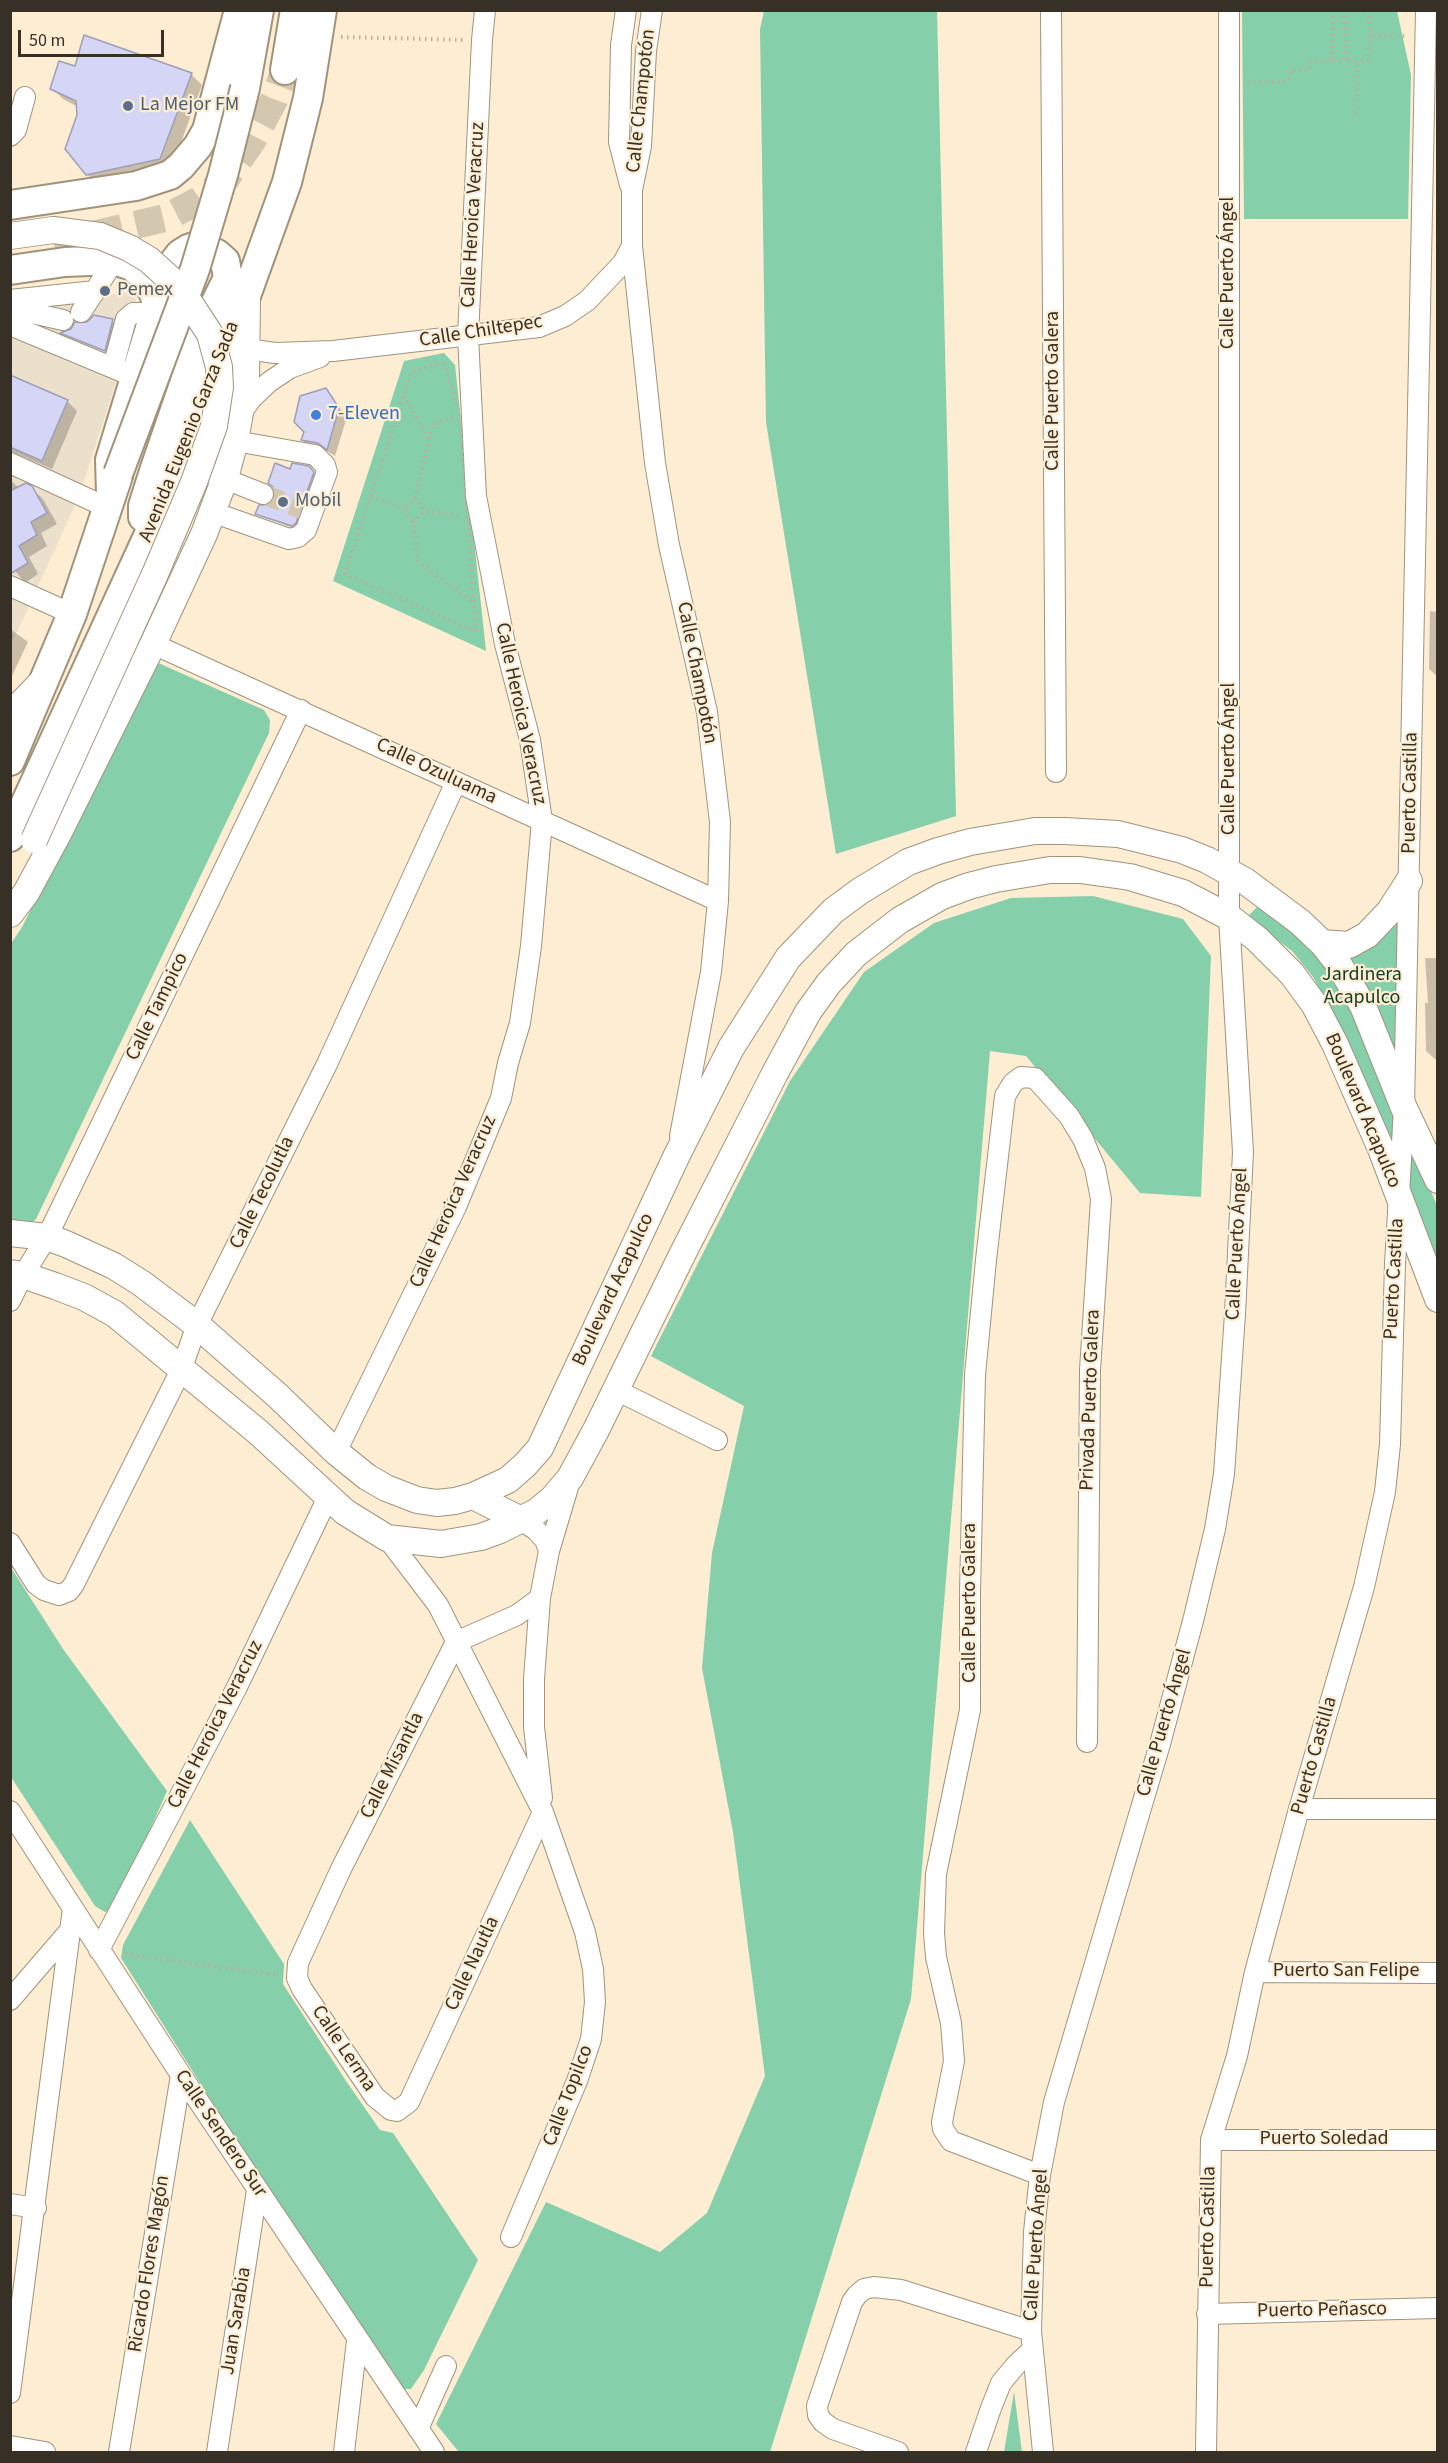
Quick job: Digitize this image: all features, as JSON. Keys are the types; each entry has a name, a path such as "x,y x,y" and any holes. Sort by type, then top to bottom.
{"highway":[{"path":"10,205 136,186 170,175 181,166 198,146 207,130 239,10"},
{"path":"10,761 72,614 112,491 195,269 223,175 245,88 259,10"},
{"path":"285,70 295,10"},
{"name":"Avenida Eugenio Garza Sada","path":"22,838 148,533 182,462 247,293 287,182 308,98 320,24"},
{"path":"10,252 54,244"},
{"path":"112,491 110,460 124,372 155,309 166,273 180,254 188,249 197,246 207,249 225,261 228,278 204,326 143,506 143,521 148,533"},
{"path":"10,270 65,262 114,260 132,266 141,273 149,283 155,309"}],"main road":[{"path":"10,236 54,230 100,236 129,248 149,260 180,288 196,310 210,334 219,367 218,406 214,426 194,482 155,573 22,838 10,900"},
{"path":"10,914 26,893 59,832 153,644 225,478 246,379 247,293"},
{"path":"10,715 47,676"},
{"name":"Boulevard Acapulco","path":"10,1233 47,1237 88,1253 141,1283 197,1325 278,1396 336,1452 367,1477 386,1488 417,1500 446,1502 473,1496 508,1480 540,1448 677,1155 731,1048 788,958 833,911 888,873 938,850 1001,835 1035,831 1118,834 1182,850 1230,872 1276,903 1322,943 1338,963 1363,1006 1404,1108 1437,1180"},
{"name":"Boulevard Acapulco","path":"616,1390 689,1240 808,1012 829,983 856,954 900,920 942,896 969,886 1050,870 1107,872 1183,893 1229,918 1257,939 1281,962 1303,987 1335,1044 1381,1149 1437,1299"},
{"path":"1322,943 1349,945 1367,935 1389,912 1409,881"},
{"path":"17,1274 84,1297 115,1314 258,1432 345,1512 387,1538 421,1543 462,1541 481,1537 521,1520 552,1499 570,1478 616,1390"},
{"path":"473,1496 521,1520"}],"street":[{"name":"Calle Heroica Veracruz","path":"336,1452 456,1208 501,1098 508,1063 520,1023 531,946 542,821 530,740 505,644 476,496 468,336 485,10"},
{"name":"Calle Champotón","path":"626,10 621,45 619,142 632,190"},
{"name":"Calle Champotón","path":"652,10 646,51 641,146 632,190 632,246 654,463 669,545 707,712 720,822 718,901 711,972 677,1155"},
{"name":"Calle Puerto Galera","path":"1051,10 1056,772"},
{"name":"Calle Puerto Ángel","path":"1043,2452 1032,2340 1034,2232 1040,2175 1054,2102 1160,1744 1194,1617 1215,1529 1224,1474 1243,1152 1229,918 1229,10"},
{"name":"Puerto Castilla","path":"1206,2452 1211,2140 1237,2056 1255,1972 1299,1809 1364,1587 1385,1492 1390,1444 1395,1264 1404,1108 1409,881 1428,466 1426,10"},
{"path":"10,136 16,130 25,97"},
{"name":"Calle Chiltepec","path":"247,349 275,353 333,351 539,327 565,316 587,301 623,263 632,246"},
{"path":"10,308 72,316 95,291 114,260"},
{"path":"10,300 95,291"},
{"path":"10,325 124,372"},
{"name":"Calle Chiltepec","path":"237,429 251,399 269,382 290,368 333,351"},
{"path":"212,512 289,538 298,537 306,530 308,512 327,472 321,460 315,455 237,429"},
{"path":"182,462 263,494"},
{"path":"10,463 112,491"},
{"path":"10,586 72,614"},
{"name":"Calle Ozuluama","path":"153,644 718,901"},
{"name":"Calle Tampico","path":"10,1301 17,1274 47,1237 301,710"},
{"name":"Calle Tecolutla","path":"10,1543 36,1584 44,1590 59,1595 69,1591 181,1370 197,1325 327,1064 456,782"},
{"name":"Calle Puerto Galera","path":"1035,1078 1021,1077 1013,1083 1005,1095 1001,1115 975,1375 970,1581 970,1710 936,1874 934,1922 936,1957 951,2023 954,2061 942,2122 945,2134 951,2141 1040,2175"},
{"name":"Privada Puerto Galera","path":"1035,1078 1069,1116 1083,1139 1095,1168 1101,1199 1090,1370 1087,1742"},
{"path":"616,1390 717,1440"},
{"name":"Calle Topilco","path":"543,1812 534,1727 534,1679 540,1598 549,1551 570,1478"},
{"name":"Calle Heroica Veracruz","path":"99,1950 237,1687 328,1497"},
{"path":"521,1520 536,1530 545,1540 549,1551"},
{"name":"Calle Topilco","path":"387,1538 438,1605 543,1812 585,1932 593,1969 595,2002 591,2039 578,2081 511,2237"},
{"path":"456,1642 517,1615 540,1598"},
{"name":"Calle Misantla","path":"297,1978 298,1963 341,1869 456,1642"},
{"path":"1299,1809 1437,1809"},
{"name":"Calle Sendero Sur","path":"10,1811 257,2190 434,2452"},
{"name":"Calle Nautla","path":"397,2111 409,2102 543,1812"},
{"path":"10,2393 16,2307 36,2208 73,1908"},
{"path":"10,2000 72,1928"},
{"name":"Puerto San Felipe","path":"1255,1972 1437,1972"},
{"name":"Calle Lerma","path":"297,1978 302,1989 375,2097 391,2110 397,2111"},
{"name":"Ricardo Flores Magón","path":"119,2452 181,2075"},
{"name":"Puerto Soledad","path":"1211,2140 1437,2140"},
{"name":"Juan Sarabia","path":"217,2452 257,2190"},
{"path":"10,2204 36,2208"},
{"path":"898,2452 833,2429 818,2415 817,2406 852,2302 864,2289 874,2287 901,2290 1032,2340 1002,2383 990,2408 976,2452"},
{"name":"Puerto Peñasco","path":"1207,2314 1437,2308"},
{"path":"344,2452 357,2341"},
{"path":"417,2429 446,2366"},
{"path":"10,2446 45,2452"}],"path":[{"path":"1229,84 1288,81 1291,70 1309,70 1311,60 1332,62 1357,62 1369,60 1369,11 1333,10 1332,62"},
{"path":"1345,11 1347,62"},
{"path":"320,24 482,40"},
{"path":"1370,35 1404,36"},
{"path":"1357,62 1357,114"},
{"path":"444,363 460,415 476,632 345,574 403,396 411,372 444,363"},
{"path":"403,396 429,438"},
{"path":"404,508 416,498 433,424 460,415"},
{"path":"370,497 404,508 413,522 417,561 474,603"},
{"path":"416,498 426,511 468,517"},
{"path":"413,522 426,511"},
{"path":"99,1950 297,1978"}],"shaded area":[{"path":"130,292 140,306 80,494 11,645 11,309"}],"green space":[{"path":"764,11 937,11 956,816 836,854 766,422 760,29"},
{"path":"1242,11 1397,11 1411,75 1408,219 1244,219"},
{"path":"444,353 455,365 486,651 333,581 404,361"},
{"path":"156,662 264,710 270,720 269,733 36,1219 28,1226 10,1228 10,945 22,927"},
{"path":"1093,896 1183,919 1211,956 1201,1197 1140,1193 1026,1056 990,1051 911,1999 770,2452 459,2452 436,2424 546,2202 660,2252 707,2213 765,2076 733,1832 702,1668 712,1553 744,1406 651,1356 790,1081 864,972 934,923 1011,898"},
{"name":"Jardinera Acapulco","path":"1261,903 1319,948 1382,931 1402,921 1395,1101 1437,1206 1437,1260 1343,1032 1313,977 1292,951 1247,917"},
{"path":"10,1566 63,1649 167,1791 116,1908 105,1912 95,1906 11,1777"},
{"path":"190,1820 284,1964 283,1984 346,2081 380,2130 393,2133 478,2260 424,2370 411,2389 400,2389 292,2228 121,1958 123,1945"},
{"path":"1014,2392 1022,2452 1004,2452"}],"building":[{"name":"La Mejor FM","path":"84,35 192,73 160,159 86,175 65,149 77,115 76,101 50,89 59,61 75,66"},
{"path":"94,315 113,319 105,351 60,333 71,329 75,322 87,322"},
{"path":"10,375 68,400 42,461 10,447"},
{"name":"7-Eleven","path":"326,388 339,408 327,450 318,443 301,440 304,432 294,422 300,396"},
{"name":"Mobil","path":"275,463 290,469 292,463 309,466 314,472 296,523 292,526 255,514 259,505 270,504 274,498 273,487 268,483"},
{"path":"26,483 32,486 47,513 31,522 37,535 19,546 28,563 10,574 10,491"}],"tunnel":[{"path":"54,244 165,218 198,201 213,190 227,177 252,141 274,100 285,70"},
{"path":"263,494 304,510"}],"place":[{"name":"La Mejor FM","path":"128,106"},
{"name":"Pemex","path":"105,291"},
{"name":"7-Eleven","path":"316,415"},
{"name":"Mobil","path":"283,502"}]}
